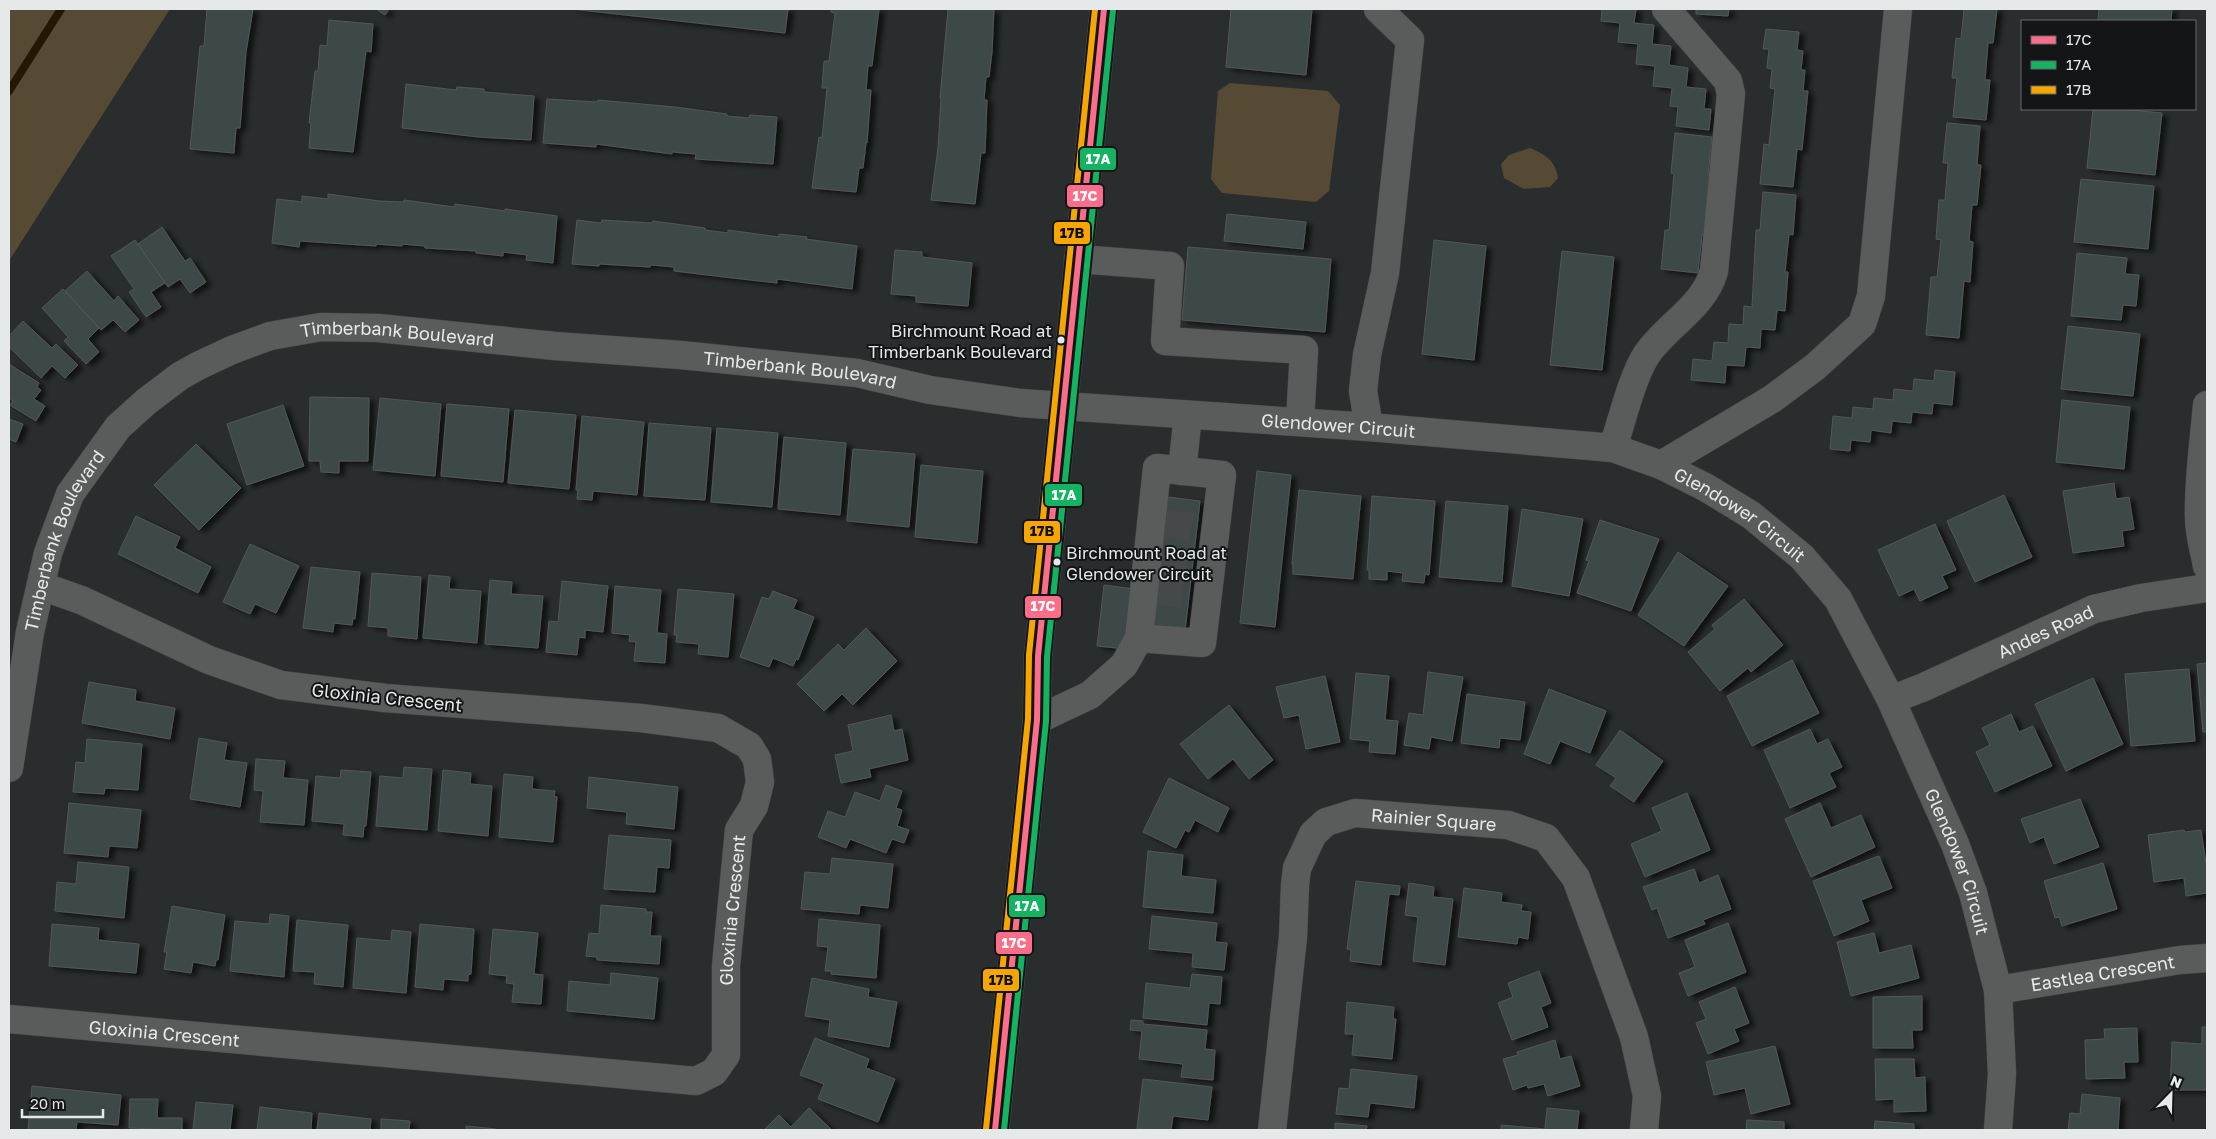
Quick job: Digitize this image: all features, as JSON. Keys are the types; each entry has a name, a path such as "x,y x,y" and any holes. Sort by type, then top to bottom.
{"main road":[{"path":"996,1130 1037,720 1038,656 1104,9"}],"street":[{"path":"1369,427 1363,391 1367,355 1385,273 1410,40 1378,9"},
{"path":"1614,448 1641,364 1658,341 1705,294 1714,271 1731,94 1728,81 1666,9"},
{"path":"1661,465 1772,399 1815,367 1862,324 1872,288 1898,9"},
{"path":"1078,259 1170,266 1165,341 1304,350 1300,422"},
{"name":"Timberbank Boulevard","path":"9,768 30,632 48,553 70,494 118,427 147,401 180,376 198,366 232,350 270,336 321,327 378,328 848,372 930,390 1020,403 1063,406"},
{"path":"2207,405 2199,518 2207,566"},
{"name":"Glendower Circuit","path":"1063,406 1369,427 1614,448 1661,465 1705,487 1751,515 1802,557 1838,599 1891,700 1955,844 1973,893 1998,990 2002,1074 1998,1130"},
{"path":"1182,471 1188,415"},
{"path":"1037,720 1090,695 1124,665 1139,638 1150,590 1158,523 1156,468 1222,475 1207,529 1199,596 1202,643 1139,638"},
{"name":"Gloxinia Crescent","path":"9,1019 696,1081 714,1072 726,1055 726,966 739,830 754,806 760,782 757,759 749,746 718,728 631,718 385,698 281,685 209,660 82,600 41,586"},
{"name":"Andes Road","path":"1891,700 2094,609 2141,598 2207,588"},
{"name":"Rainier Square","path":"1272,1130 1293,937 1294,885 1297,868 1312,834 1326,822 1355,813 1508,825 1546,838 1576,878 1634,1037 1647,1096 1644,1130"},
{"name":"Eastlea Crescent","path":"1998,990 2180,960 2207,958"}],"shaded area":[{"path":"9,9 170,9 9,261"},
{"path":"1230,83 1328,91 1340,105 1329,191 1316,202 1222,193 1211,179 1218,91"},
{"path":"1530,148 1549,159 1555,167 1558,178 1550,187 1524,189 1504,178 1501,164 1509,155"}],"building":[{"path":"207,9 253,9 246,52 240,128 236,128 234,153 190,149 200,46 204,46"},
{"path":"376,9 389,9 385,15"},
{"path":"572,9 788,9 785,33"},
{"path":"831,9 879,9 872,66 868,66 866,90 871,90 867,143 863,168 859,168 856,192 812,188 819,137 822,138 827,88 822,88 824,61 829,61 835,13 831,12"},
{"path":"948,9 994,9 992,52 989,77 986,77 984,100 987,100 985,153 981,153 975,204 931,200 938,148 940,98"},
{"path":"1231,9 1312,9 1306,75 1226,67"},
{"path":"1602,9 1636,9 1634,23 1654,25 1652,44 1671,46 1669,65 1688,68 1686,87 1706,89 1704,109 1711,109 1709,130 1676,126 1678,107 1670,106 1672,88 1653,86 1655,66 1636,64 1638,44 1618,42 1620,23 1601,21"},
{"path":"1696,9 1729,9 1728,16 1696,14"},
{"path":"1964,9 1997,9 1993,43 1988,43 1985,80 1990,80 1986,120 1953,117 1957,78 1952,78 1956,38 1961,39"},
{"path":"2099,9 2172,9 2171,20 2098,20"},
{"path":"329,20 373,24 371,52 366,51 353,152 309,148 311,123 309,123 315,71 318,71 320,45 327,46"},
{"path":"1766,29 1799,32 1797,50 1803,51 1801,70 1805,70 1803,91 1808,91 1802,150 1797,149 1793,187 1760,184 1764,144 1769,145 1775,89 1770,88 1772,69 1767,68 1769,49 1763,49"},
{"path":"406,84 456,90 457,87 484,89 484,92 534,96 531,140 478,137 402,128"},
{"path":"547,99 598,102 598,100 675,107 749,118 750,115 777,117 773,164 695,159 696,154 672,152 672,154 596,144 596,147 543,143"},
{"path":"2093,110 2131,110 2162,113 2155,175 2087,168"},
{"path":"1947,123 1980,126 1977,165 1981,165 1977,205 1972,205 1969,241 1973,242 1970,282 1964,281 1959,338 1926,335 1931,277 1937,277 1941,240 1936,239 1939,200 1945,200 1948,163 1943,163"},
{"path":"1675,133 1712,137 1708,176 1711,176 1705,235 1702,235 1698,273 1661,269 1665,230 1669,230 1674,174 1671,173"},
{"path":"2081,179 2154,186 2148,249 2074,242"},
{"path":"1763,192 1796,195 1793,235 1789,234 1785,272 1788,272 1785,311 1777,310 1775,330 1761,329 1760,348 1746,347 1744,366 1726,365 1725,383 1691,380 1693,359 1712,361 1714,342 1728,343 1729,324 1743,325 1744,306 1752,307 1756,230 1760,230"},
{"path":"328,194 379,201 404,202 404,200 454,207 455,204 557,216 553,263 526,260 527,255 503,252 503,256 476,253 476,251 425,248 425,246 402,244 402,246 376,244 376,246 300,241 299,247 272,243 277,199 302,202 302,196 328,199"},
{"path":"1227,214 1306,222 1303,249 1224,241"},
{"path":"577,220 601,223 602,220 652,223 653,221 728,233 728,230 779,237 779,234 807,237 806,239 857,246 852,289 777,279 777,283 674,271 674,267 572,264"},
{"path":"162,227 185,261 190,258 206,282 190,293 180,279 168,287 138,244"},
{"path":"135,240 165,283 151,292 161,307 146,317 129,292 134,289 111,256"},
{"path":"1434,240 1486,246 1474,360 1422,354"},
{"path":"1188,247 1331,259 1325,332 1182,320"},
{"path":"895,250 922,252 922,257 972,263 968,306 916,302 916,296 891,294"},
{"path":"1562,251 1614,257 1602,370 1550,365"},
{"path":"2077,253 2127,258 2125,274 2139,275 2136,306 2123,305 2121,320 2071,316"},
{"path":"87,271 114,301 118,296 139,320 125,332 113,320 101,330 65,291"},
{"path":"63,289 99,328 88,339 99,352 86,364 64,341 68,337 42,308"},
{"path":"23,321 52,348 56,344 78,365 65,378 52,366 41,378 9,347 9,336"},
{"path":"2068,326 2140,334 2133,396 2061,389"},
{"path":"9,364 39,383 37,387 41,390 34,399 45,406 36,421 10,405 13,401 9,398"},
{"path":"1935,370 1955,372 1952,405 1933,403 1932,414 1912,412 1911,423 1892,421 1891,433 1871,430 1870,442 1851,440 1850,451 1830,449 1833,416 1852,418 1853,407 1873,409 1874,398 1893,400 1894,389 1913,391 1914,379 1934,381"},
{"path":"310,397 369,398 368,461 339,461 339,473 321,472 320,461 309,461"},
{"path":"380,398 441,404 435,476 373,470"},
{"path":"2062,400 2130,407 2124,469 2056,462"},
{"path":"447,404 509,409 503,482 441,476"},
{"path":"283,405 304,466 247,485 227,424"},
{"path":"515,410 576,415 569,489 508,483"},
{"path":"582,416 644,422 637,495 593,491 592,500 577,499 578,490 576,490"},
{"path":"9,419 23,424 16,442 9,439"},
{"path":"649,423 711,428 705,500 644,496"},
{"path":"717,428 778,433 772,507 711,502"},
{"path":"784,437 846,443 840,515 778,509"},
{"path":"196,444 241,488 199,530 154,485"},
{"path":"853,449 915,454 909,527 847,521"},
{"path":"921,465 983,471 977,543 915,537"},
{"path":"1257,471 1291,475 1275,627 1240,623"},
{"path":"2114,483 2116,499 2129,497 2134,529 2122,531 2124,546 2073,553 2063,491"},
{"path":"1299,490 1361,496 1353,579 1293,574 1292,564"},
{"path":"2004,495 2032,557 1975,582 1947,521"},
{"path":"1372,496 1435,501 1429,575 1425,574 1424,583 1402,581 1403,573 1387,571 1387,580 1369,579 1369,570 1367,570"},
{"path":"1168,497 1200,501 1185,631 1152,627"},
{"path":"1446,501 1508,506 1502,582 1439,577"},
{"path":"1522,509 1583,519 1569,596 1512,586"},
{"path":"136,516 180,537 175,548 211,567 198,593 118,554"},
{"path":"1600,520 1659,539 1631,611 1577,593 1589,561 1586,560"},
{"path":"1935,524 1956,570 1942,576 1948,588 1920,601 1914,589 1899,596 1878,550"},
{"path":"250,544 299,566 276,613 255,604 250,614 223,602"},
{"path":"1678,552 1728,586 1684,646 1638,615"},
{"path":"311,567 360,572 355,619 353,618 352,625 334,623 333,632 303,628"},
{"path":"372,573 421,577 417,639 388,636 388,628 368,626"},
{"path":"429,575 450,577 449,589 481,591 477,643 423,638"},
{"path":"490,580 512,582 511,594 543,596 538,648 485,644"},
{"path":"562,581 608,586 603,632 585,630 585,638 579,637 577,655 546,652 549,621 558,622"},
{"path":"1104,585 1133,589 1126,649 1097,646"},
{"path":"615,586 661,590 657,633 667,634 665,663 634,661 636,642 629,641 630,635 612,633"},
{"path":"678,589 734,594 728,657 698,654 699,644 676,642 677,635 674,635"},
{"path":"773,591 797,600 793,609 814,617 798,660 796,659 793,666 773,658 769,667 740,657 762,597 769,599"},
{"path":"1744,599 1783,645 1751,672 1748,668 1720,691 1688,652 1715,629 1712,625"},
{"path":"866,628 897,661 853,705 842,694 824,711 797,684 838,644 844,650"},
{"path":"1792,660 1819,713 1752,746 1727,696"},
{"path":"2207,663 2207,732 2203,732 2197,664"},
{"path":"2189,669 2195,741 2131,746 2125,674"},
{"path":"1428,672 1463,677 1452,741 1431,737 1429,749 1404,745 1409,713 1423,715"},
{"path":"1356,673 1389,676 1385,720 1398,721 1395,754 1369,752 1370,741 1350,739"},
{"path":"1325,676 1340,742 1306,749 1299,715 1284,718 1276,687"},
{"path":"2093,678 2123,744 2066,771 2035,704"},
{"path":"89,682 136,690 135,701 175,708 170,739 82,723"},
{"path":"1549,689 1606,711 1590,753 1560,741 1550,764 1524,754"},
{"path":"1467,694 1525,702 1520,740 1500,738 1499,748 1461,743"},
{"path":"1229,705 1273,760 1249,779 1233,759 1208,779 1180,744"},
{"path":"2011,714 2019,732 2033,726 2052,766 1995,792 1976,752 1990,745 1982,728"},
{"path":"891,715 894,731 902,729 908,760 869,769 871,777 841,783 835,755 853,751 848,725"},
{"path":"1810,729 1817,744 1828,739 1842,767 1829,773 1836,787 1790,808 1764,750"},
{"path":"1620,730 1663,761 1634,802 1610,786 1616,778 1596,765"},
{"path":"199,738 227,743 224,760 247,763 240,807 190,799"},
{"path":"87,739 142,744 138,790 105,788 104,794 73,792 76,762 85,763"},
{"path":"256,759 285,761 283,778 308,780 304,825 260,822 263,791 254,790"},
{"path":"404,767 432,769 427,830 376,826 380,776 403,778"},
{"path":"341,770 371,772 366,826 364,826 363,837 343,835 344,824 312,821 316,776 340,778"},
{"path":"443,770 471,773 470,784 492,786 488,836 438,831"},
{"path":"504,774 533,777 532,789 555,791 554,796 557,797 553,842 499,837"},
{"path":"589,777 678,787 674,829 626,824 627,812 587,808"},
{"path":"1169,778 1229,808 1218,832 1195,820 1189,832 1185,830 1176,848 1143,832"},
{"path":"886,785 902,791 896,808 902,810 897,826 909,830 904,843 892,839 886,853 850,839 846,848 818,837 828,811 845,817 855,792 880,801"},
{"path":"1687,793 1710,850 1645,877 1631,844 1662,831 1652,808"},
{"path":"2080,799 2099,847 2054,864 2044,837 2030,843 2021,819"},
{"path":"69,803 141,810 137,848 109,846 108,857 64,853"},
{"path":"1820,803 1831,828 1861,815 1875,847 1811,877 1785,819"},
{"path":"2184,830 2185,832 2201,830 2207,870 2207,893 2186,896 2184,878 2154,882 2148,835"},
{"path":"609,835 671,840 669,868 657,867 655,892 604,889"},
{"path":"1148,851 1183,855 1181,876 1216,880 1213,913 1143,907"},
{"path":"1879,856 1892,888 1861,900 1869,921 1834,936 1813,881"},
{"path":"832,858 893,864 888,908 860,905 859,914 801,909 805,872 830,874"},
{"path":"78,862 129,867 124,918 55,911 57,882 76,884"},
{"path":"2103,863 2117,909 2062,926 2059,917 2055,918 2044,881"},
{"path":"1694,869 1699,883 1718,875 1731,909 1703,920 1705,924 1668,938 1657,908 1652,910 1643,887"},
{"path":"1356,881 1400,886 1399,895 1389,894 1381,965 1350,961 1351,950 1347,949"},
{"path":"1409,883 1434,887 1433,897 1453,899 1445,965 1413,961 1418,917 1405,915"},
{"path":"1464,888 1502,893 1501,902 1522,905 1521,911 1531,912 1528,939 1518,937 1517,944 1458,937"},
{"path":"601,905 646,909 646,912 652,912 650,936 661,936 659,964 597,960 597,957 586,956 589,933 599,934"},
{"path":"172,906 225,915 218,960 216,960 215,966 193,962 191,973 164,969 167,952 164,952"},
{"path":"270,914 289,916 284,977 230,971 235,921 269,924"},
{"path":"1152,916 1217,923 1215,942 1227,943 1224,970 1192,967 1193,953 1149,949"},
{"path":"819,919 880,925 876,978 831,974 831,971 825,971 828,947 817,946"},
{"path":"297,920 348,925 343,987 314,984 315,972 293,971"},
{"path":"1728,923 1746,972 1688,996 1679,973 1695,967 1685,940"},
{"path":"52,924 99,928 98,940 139,944 136,973 49,966"},
{"path":"420,924 474,929 471,974 468,975 468,981 444,979 443,990 415,987"},
{"path":"493,929 538,933 534,974 543,975 541,1004 512,1002 514,984 506,983 507,976 489,974"},
{"path":"392,930 411,932 406,993 353,988 357,938 391,941"},
{"path":"1874,933 1879,953 1911,945 1919,978 1851,996 1837,942"},
{"path":"1539,971 1551,1003 1541,1007 1548,1027 1512,1040 1498,1003 1513,997 1508,983"},
{"path":"611,973 658,978 654,1019 567,1011 569,981 610,985"},
{"path":"1192,974 1222,977 1220,1004 1209,1003 1207,1025 1143,1018 1146,983 1190,988"},
{"path":"812,978 869,989 868,997 897,1002 889,1047 828,1036 830,1020 805,1016"},
{"path":"1735,987 1749,1023 1734,1029 1739,1041 1708,1054 1696,1023 1706,1019 1699,1002"},
{"path":"1922,996 1922,1030 1912,1030 1913,1048 1873,1048 1873,997"},
{"path":"1347,1002 1394,1007 1393,1019 1396,1019 1392,1059 1352,1055 1354,1034 1345,1034"},
{"path":"1131,1020 1143,1021 1143,1024 1207,1030 1205,1049 1215,1050 1213,1080 1181,1077 1183,1064 1139,1059 1142,1031 1130,1030"},
{"path":"2202,1027 2207,1027 2207,1090 2170,1090 2172,1042 2202,1044"},
{"path":"2137,1028 2138,1062 2124,1062 2125,1078 2086,1079 2085,1040 2105,1039 2104,1029"},
{"path":"815,1038 869,1059 866,1068 895,1079 878,1122 818,1099 824,1084 800,1075"},
{"path":"1555,1040 1560,1059 1571,1056 1580,1086 1548,1096 1544,1084 1528,1088 1527,1085 1513,1090 1503,1059 1518,1055 1517,1052"},
{"path":"1775,1046 1790,1104 1751,1114 1745,1088 1714,1095 1706,1062"},
{"path":"1875,1059 1914,1059 1915,1078 1925,1077 1926,1111 1894,1112 1894,1099 1876,1100"},
{"path":"1351,1069 1417,1076 1414,1108 1370,1103 1368,1117 1336,1114 1339,1088 1349,1089"},
{"path":"1143,1079 1212,1087 1208,1120 1173,1116 1171,1130 1137,1129"},
{"path":"32,1086 121,1095 118,1125 77,1122 76,1130 28,1130"},
{"path":"2082,1094 2120,1098 2118,1130 2068,1130 2070,1113 2080,1114"},
{"path":"130,1099 158,1099 157,1118 182,1118 182,1130 129,1128"},
{"path":"196,1102 233,1105 230,1130 193,1130"},
{"path":"260,1107 312,1113 311,1130 257,1130"},
{"path":"809,1108 832,1130 764,1130 779,1115 791,1127"},
{"path":"1547,1108 1579,1111 1577,1130 1501,1130 1501,1125 1545,1129"},
{"path":"319,1113 371,1119 370,1130 317,1130"},
{"path":"381,1119 410,1121 409,1130 381,1130"},
{"path":"1747,1120 1784,1122 1784,1130 1746,1130"},
{"path":"1875,1121 1914,1124 1914,1130 1874,1130"},
{"path":"1335,1123 1367,1126 1366,1130 1335,1130"},
{"path":"466,1126 496,1129 496,1130 466,1130"}],"waterway":[{"path":"9,91 61,9"}],"tunnel":[{"path":"1164,523 1198,528"},
{"path":"1159,560 1194,564"},
{"path":"1155,591 1191,595"}],"transit line":[{"name":"17B","path":"986,1129 1028,719 1029,655 1095,9"},
{"name":"17C","path":"995,1130 1037,720 1038,656 1104,9"},
{"name":"17A","path":"1004,1130 1046,721 1047,657 1113,10"}],"place":[{"name":"Birchmount Road at Timberbank Boulevard","path":"1061,340"},
{"name":"Birchmount Road at Glendower Circuit","path":"1057,562"}]}
